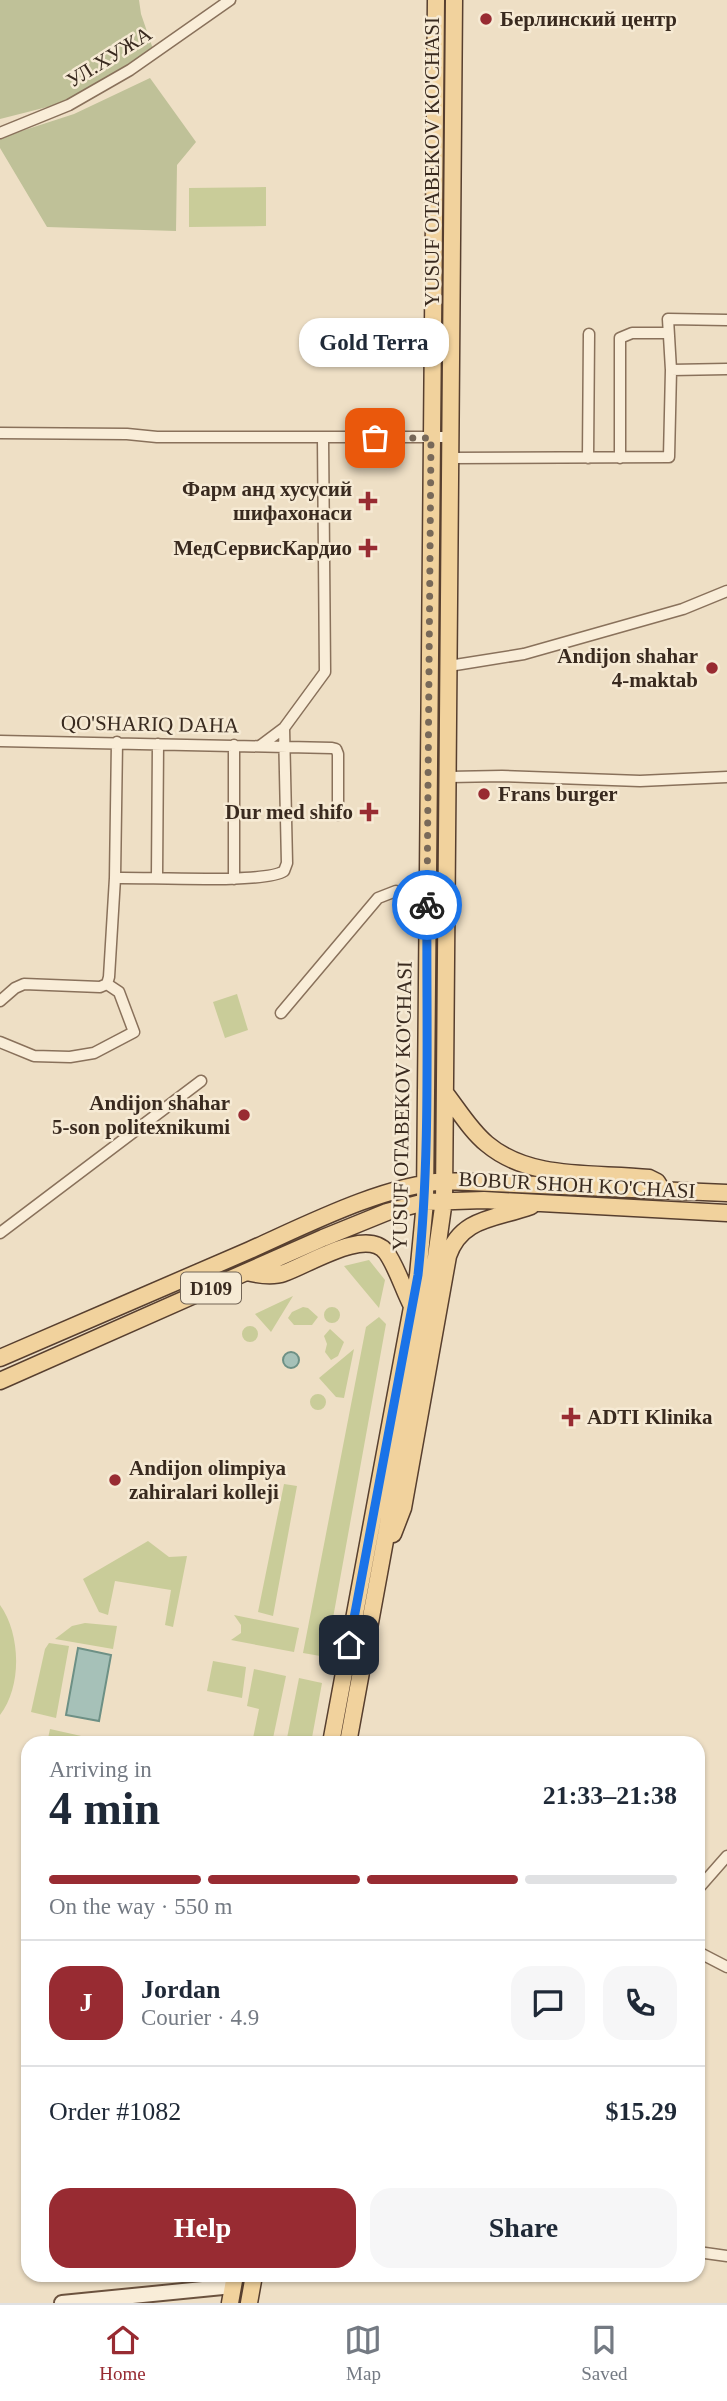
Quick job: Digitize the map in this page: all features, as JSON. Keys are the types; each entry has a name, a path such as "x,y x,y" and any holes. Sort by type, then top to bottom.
{"main road":[{"name":"YUSUF OTABEKOV KO'CHASI","path":"332,1736 418,1275 425,1202 436,0"},
{"name":"YUSUF OTABEKOV KO'CHASI","path":"349,1736 431,1289 444,1200 454,0"},
{"path":"446,1094 485,1142 519,1162 546,1170 649,1178 657,1182 662,1190"},
{"name":"BOBUR SHOH KO'CHASI","path":"425,1182 727,1193"},
{"name":"D109","path":"0,1359 314,1221 370,1199 425,1182"},
{"name":"BOBUR SHOH KO'CHASI","path":"425,1202 444,1200 539,1203 727,1213"},
{"name":"D109","path":"0,1381 387,1212 425,1202"},
{"path":"384,1544 395,1533 403,1508 448,1256 453,1244 469,1226 539,1203"},
{"path":"247,1272 258,1275 282,1274 347,1247 362,1243 374,1244 387,1253 412,1306"},
{"path":"230,2303 234,2282"},
{"path":"249,2303 253,2282"}],"street":[{"name":"УЛ.ХУЖА","path":"0,133 69,104 130,70 230,0"},
{"path":"451,458 669,457 671,370 668,319 727,320"},
{"path":"620,458 620,338 632,333 668,333"},
{"path":"588,458 589,334"},
{"path":"671,370 727,369"},
{"path":"0,433 127,434 168,438 451,438"},
{"name":"QO'SHARIQ DAHA","path":"0,741 260,746 284,728 325,671 323,438"},
{"path":"449,666 524,654 683,609 727,592"},
{"path":"115,878 234,879 278,875 284,871 287,863 284,728"},
{"path":"107,984 115,878 117,742"},
{"path":"157,877 158,744"},
{"path":"234,745 234,879"},
{"path":"260,746 336,749 338,815"},
{"path":"449,777 502,776 640,781 727,777"},
{"path":"281,1013 378,898 396,891"},
{"path":"0,1001 24,984 100,987 107,984"},
{"path":"0,1042 34,1056 69,1057 94,1053 134,1032 119,992 107,984"},
{"path":"0,1233 201,1081"},
{"path":"705,1881 727,1856"},
{"path":"705,1956 727,1967"},
{"path":"705,2253 727,2256"},
{"path":"62,2303 226,2282"}],"green space":[{"path":"0,0 139,0 153,49 63,103 0,119"},
{"path":"150,78 196,142 177,165 176,231 47,227 0,148 0,138 74,114"},
{"path":"266,187 266,226 189,227 189,188"},
{"path":"237,994 248,1030 225,1038 213,1002"},
{"path":"369,1260 385,1280 379,1308 344,1266"},
{"path":"293,1296 271,1332 255,1314"},
{"path":"303,1307 318,1317 312,1325 294,1325 288,1318 292,1312"},
{"path":"329,1307 335,1307 340,1315 338,1321 329,1323 324,1318 324,1312"},
{"path":"379,1317 386,1324 326,1657 303,1653 366,1327"},
{"path":"247,1326 253,1326 258,1334 256,1340 247,1342 242,1337 242,1331"},
{"path":"330,1329 344,1342 338,1356 331,1360 325,1352 327,1344 324,1336"},
{"path":"354,1349 344,1398 336,1397 319,1378"},
{"path":"315,1394 321,1394 326,1402 324,1408 315,1410 310,1405 310,1399"},
{"path":"284,1484 297,1486 273,1616 258,1612"},
{"path":"148,1541 169,1557 187,1556 173,1627 165,1625 171,1590 115,1581 108,1615 99,1612 83,1579"},
{"path":"0,1605 12,1630 16,1660 12,1690 0,1715"},
{"path":"234,1615 299,1628 294,1652 231,1640 241,1633 241,1625"},
{"path":"85,1623 117,1626 113,1649 55,1639 72,1626"},
{"path":"49,1643 69,1646 56,1718 31,1712 45,1649"},
{"path":"213,1661 246,1667 242,1698 207,1691"},
{"path":"254,1669 286,1676 273,1736 253,1736 259,1709 247,1706"},
{"path":"299,1678 322,1683 312,1736 287,1736"},
{"path":"50,1729 81,1736 48,1736"}],"water":[{"path":"288,1352 294,1352 299,1360 297,1366 288,1368 283,1363 283,1357"},
{"path":"78,1648 111,1655 99,1721 66,1715"}],"way so far":[{"path":"375,438 431,438 427,905"}],"place":[{"name":"Берлинский центр","path":"486,19"},
{"name":"Gold Terra","path":"375,438"},
{"name":"Фарм анд хусусий шифахонаси","path":"368,501"},
{"name":"МедСервисКардио","path":"368,548"},
{"name":"Andijon shahar 4-maktab","path":"712,668"},
{"name":"Frans burger","path":"484,794"},
{"name":"Dur med shifo","path":"369,812"},
{"name":"Andijon shahar 5-son politexnikumi","path":"244,1115"},
{"name":"ADTI Klinika","path":"571,1417"},
{"name":"Andijon olimpiya zahiralari kolleji","path":"115,1480"}],"route":[{"path":"349,1645 418,1275 425,1202 427,905"}]}
